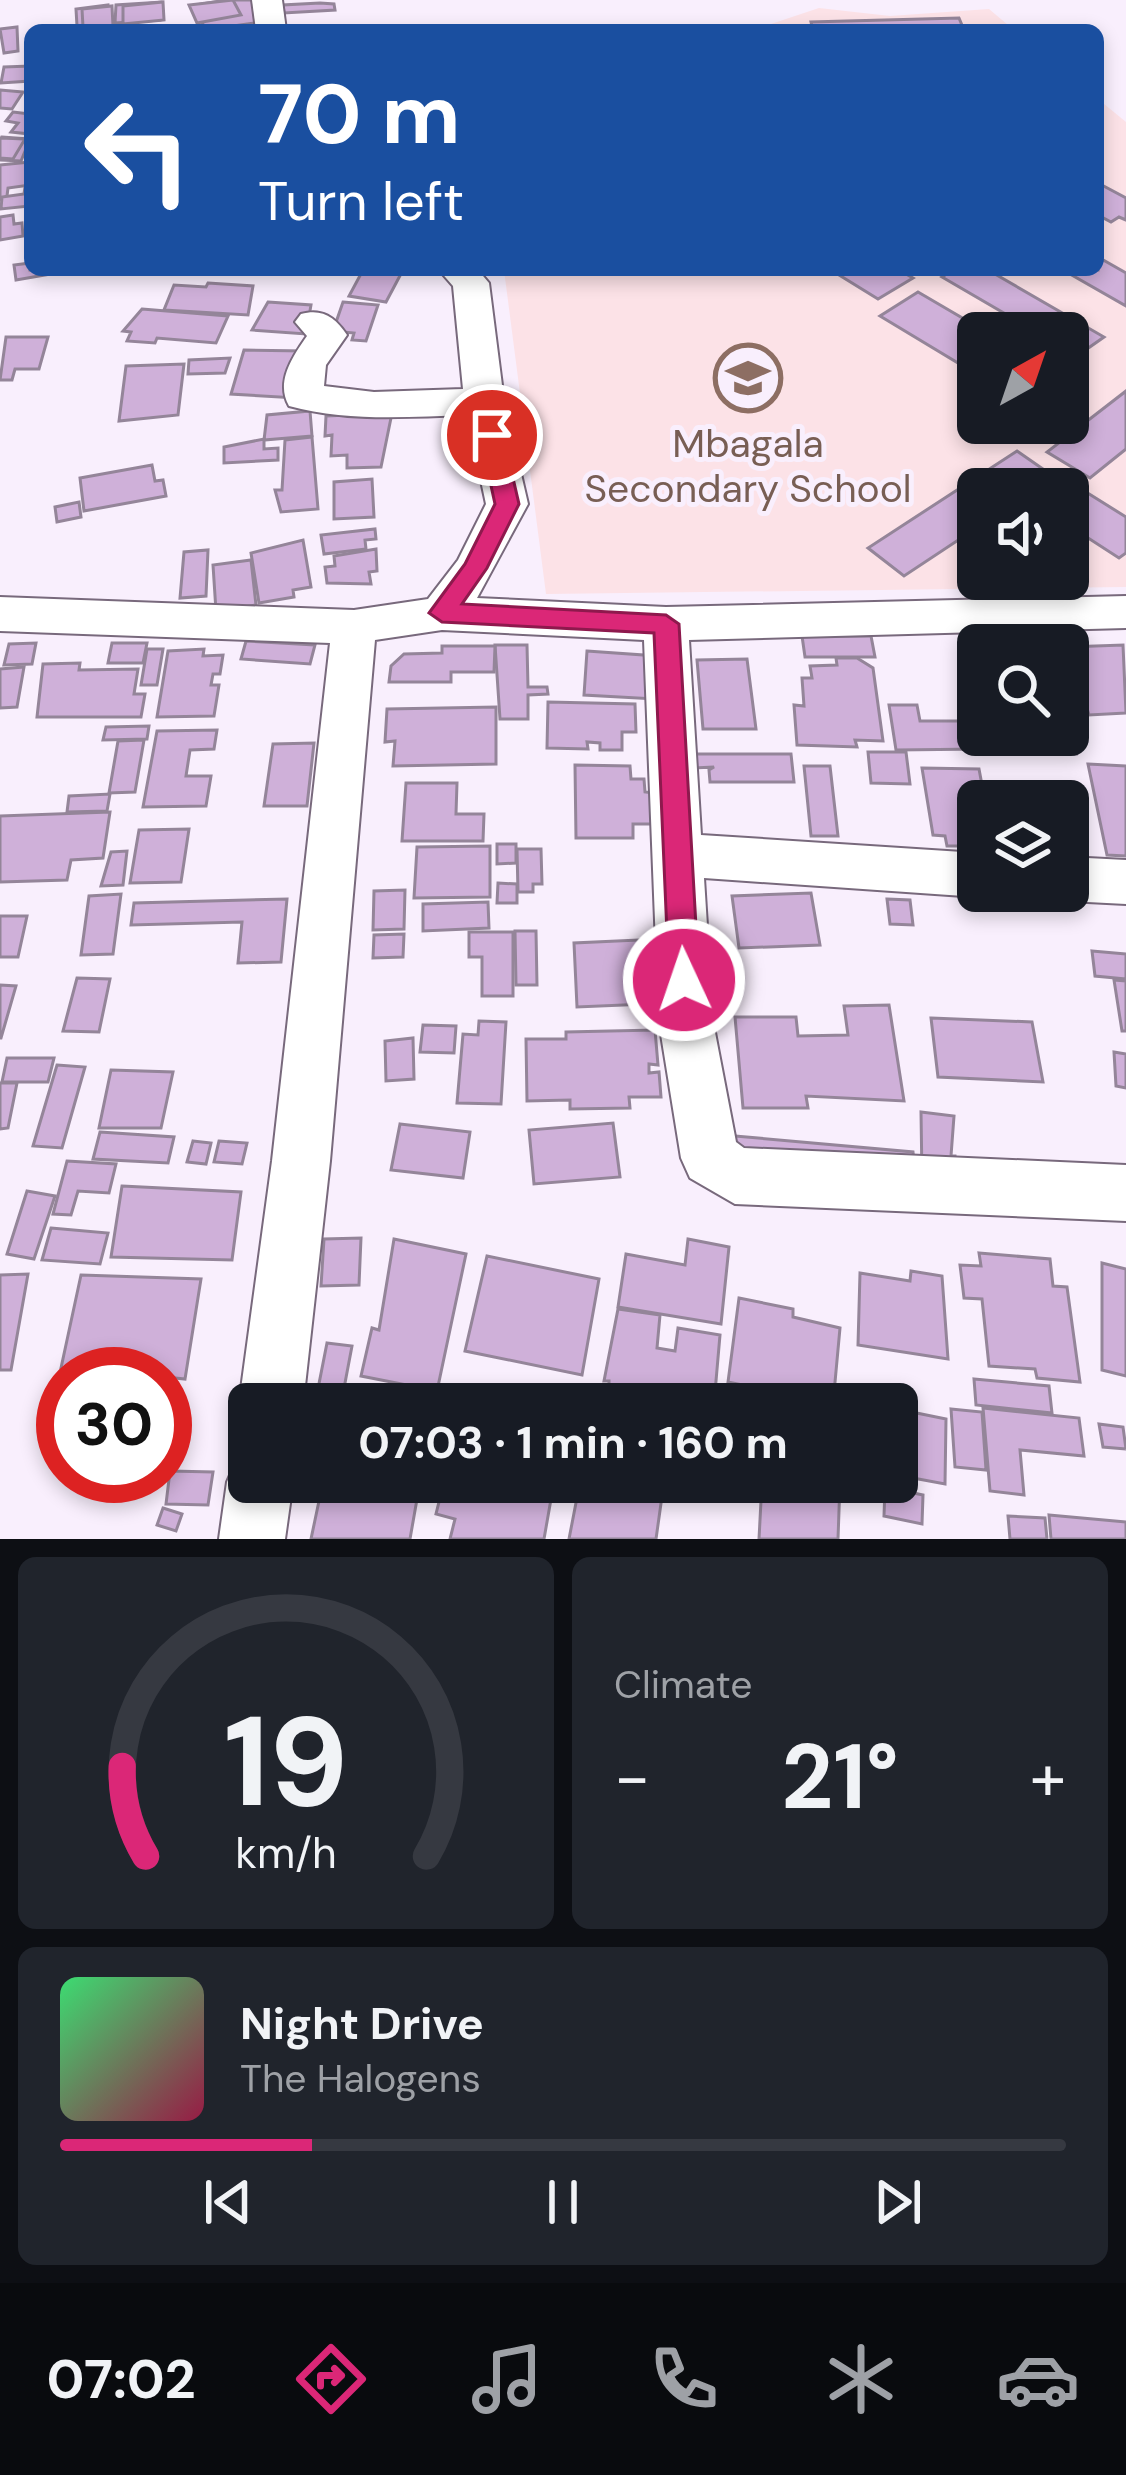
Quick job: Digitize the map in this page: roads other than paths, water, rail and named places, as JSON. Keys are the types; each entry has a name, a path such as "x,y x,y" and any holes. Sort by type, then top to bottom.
{"street":[{"path":"442,613 475,568 507,504 484,401 471,283 463,276"},
{"path":"314,322 328,335 307,364 303,397 374,404 484,401"},
{"path":"0,614 354,627 442,613 666,624 1126,612"},
{"path":"666,624 686,1022 710,1158 735,1176 1126,1193"},
{"path":"274,1383 301,1162 354,627"},
{"path":"677,855 957,874"},
{"path":"1089,880 1126,882"},
{"path":"252,1539 257,1503"}],"place":[{"name":"Mbagala Secondary School","path":"748,378"}]}
